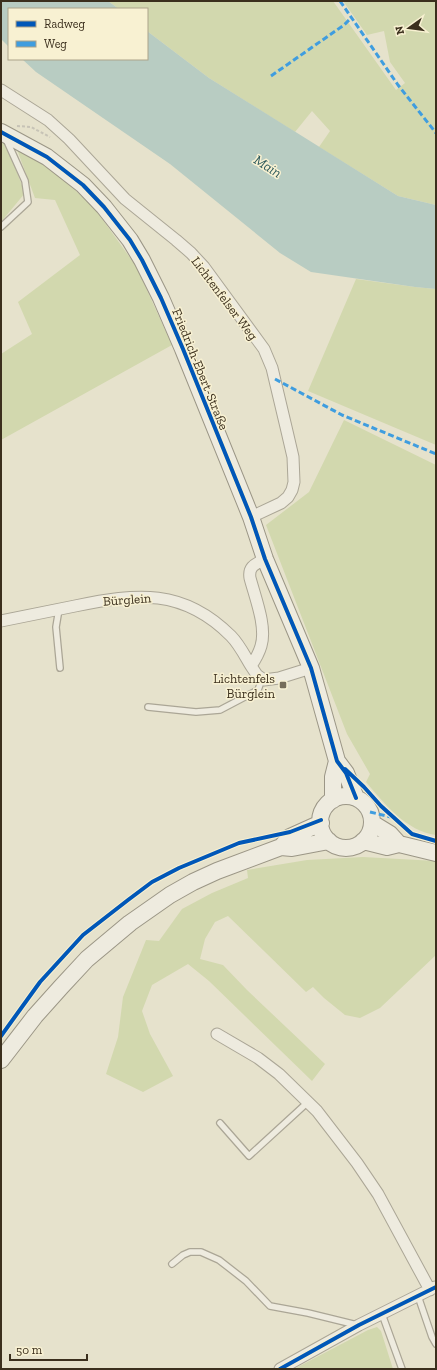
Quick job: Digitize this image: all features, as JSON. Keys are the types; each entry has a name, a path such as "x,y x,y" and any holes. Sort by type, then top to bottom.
{"street":[{"name":"Lichtenfelser Weg","path":"1,90 48,120 69,139 125,199 191,253 204,267 264,349 272,368 293,456 294,482 290,494 282,503 251,517"},
{"name":"Friedrich-Ebert-Straße","path":"5,130 48,157 74,177 104,207 133,245 161,298 177,334 311,668 337,761"},
{"path":"252,666 261,646 263,637 261,619 249,572 251,567 266,559"},
{"name":"Bürglein","path":"1,621 131,596 149,596 168,599 188,606 207,616 219,626 231,637 257,675 262,679"},
{"path":"262,679 279,678 311,668"},
{"path":"337,761 346,773 356,798"},
{"path":"333,800 333,776 337,761"},
{"path":"362,843 369,834 372,823 370,812 366,806 356,798 344,796 333,800 324,809 321,823 323,833 329,841 340,847 347,848 362,843 387,847 399,844 436,853"},
{"path":"1,1060 35,1016 87,959 130,923 170,895 193,882 217,871 281,847 290,838 321,823"},
{"path":"372,823 390,834 399,844"},
{"path":"281,847 292,848 329,841"},
{"path":"217,1034 258,1058 279,1074 321,1116 357,1163 378,1194 433,1288 359,1325 280,1369"}],"lane":[{"path":"1,227 28,202 25,181 5,130"},
{"path":"59,609 56,627 60,668"},
{"path":"148,707 196,712 220,710 258,690 262,679"},
{"path":"220,1123 249,1156 308,1102"},
{"path":"172,1264 183,1255 190,1252 200,1252 218,1260 246,1281 270,1306 359,1325"},
{"path":"418,1296 436,1344"},
{"path":"382,1314 402,1369"}],"path":[{"path":"5,130 31,126 54,139"}],"green space":[{"path":"108,1 333,1 396,90 405,83 390,62 384,31 367,35 343,1 436,1 436,205 398,196 319,147 330,131 312,111 295,132 209,78 148,32 148,8 118,8"},
{"path":"1,141 5,142 25,193 1,222"},
{"path":"16,147 49,165 95,209 136,266 172,345 1,440 1,354 32,334 18,302 80,255 55,200 35,198"},
{"path":"356,279 436,289 436,445 308,391"},
{"path":"344,420 436,465 436,835 415,828 406,822 389,807 366,782 370,774 347,734 266,525 309,492"},
{"path":"363,857 436,861 436,955 380,1008 360,1018 345,1015 313,987 306,992 228,916 215,922 205,939 200,959 223,965 247,990 325,1064 312,1081 209,981 188,964 152,985 142,1011 150,1034 173,1076 143,1092 106,1074 118,1037 123,997 146,940 159,941 182,909 212,893 248,878 247,870 307,860"},
{"path":"377,1327 381,1331 393,1369 294,1369 368,1330"}],"water":[{"path":"1,1 108,1 118,8 8,8 8,46 1,39"},
{"name":"Main","path":"148,32 209,78 398,196 436,205 436,289 311,272 280,253 170,164 36,72 23,60 148,60"}],"marked path":[{"path":"340,1 398,85 436,133"},
{"path":"271,76 344,25 351,18"},
{"path":"275,379 342,415 436,454"},
{"path":"370,812 391,817"}],"cycle path":[{"path":"1,132 47,157 83,185 104,207 130,240 142,260 161,298 183,349 251,517 265,559 311,668 337,761 346,773 356,798"},
{"path":"345,769 381,806 412,834 436,841"},
{"path":"1,1036 40,982 83,935 152,882 179,868 239,843 290,832 321,820"},
{"path":"280,1369 359,1325 436,1287"}],"place":[{"name":"Lichtenfels Bürglein","path":"283,685"}]}
